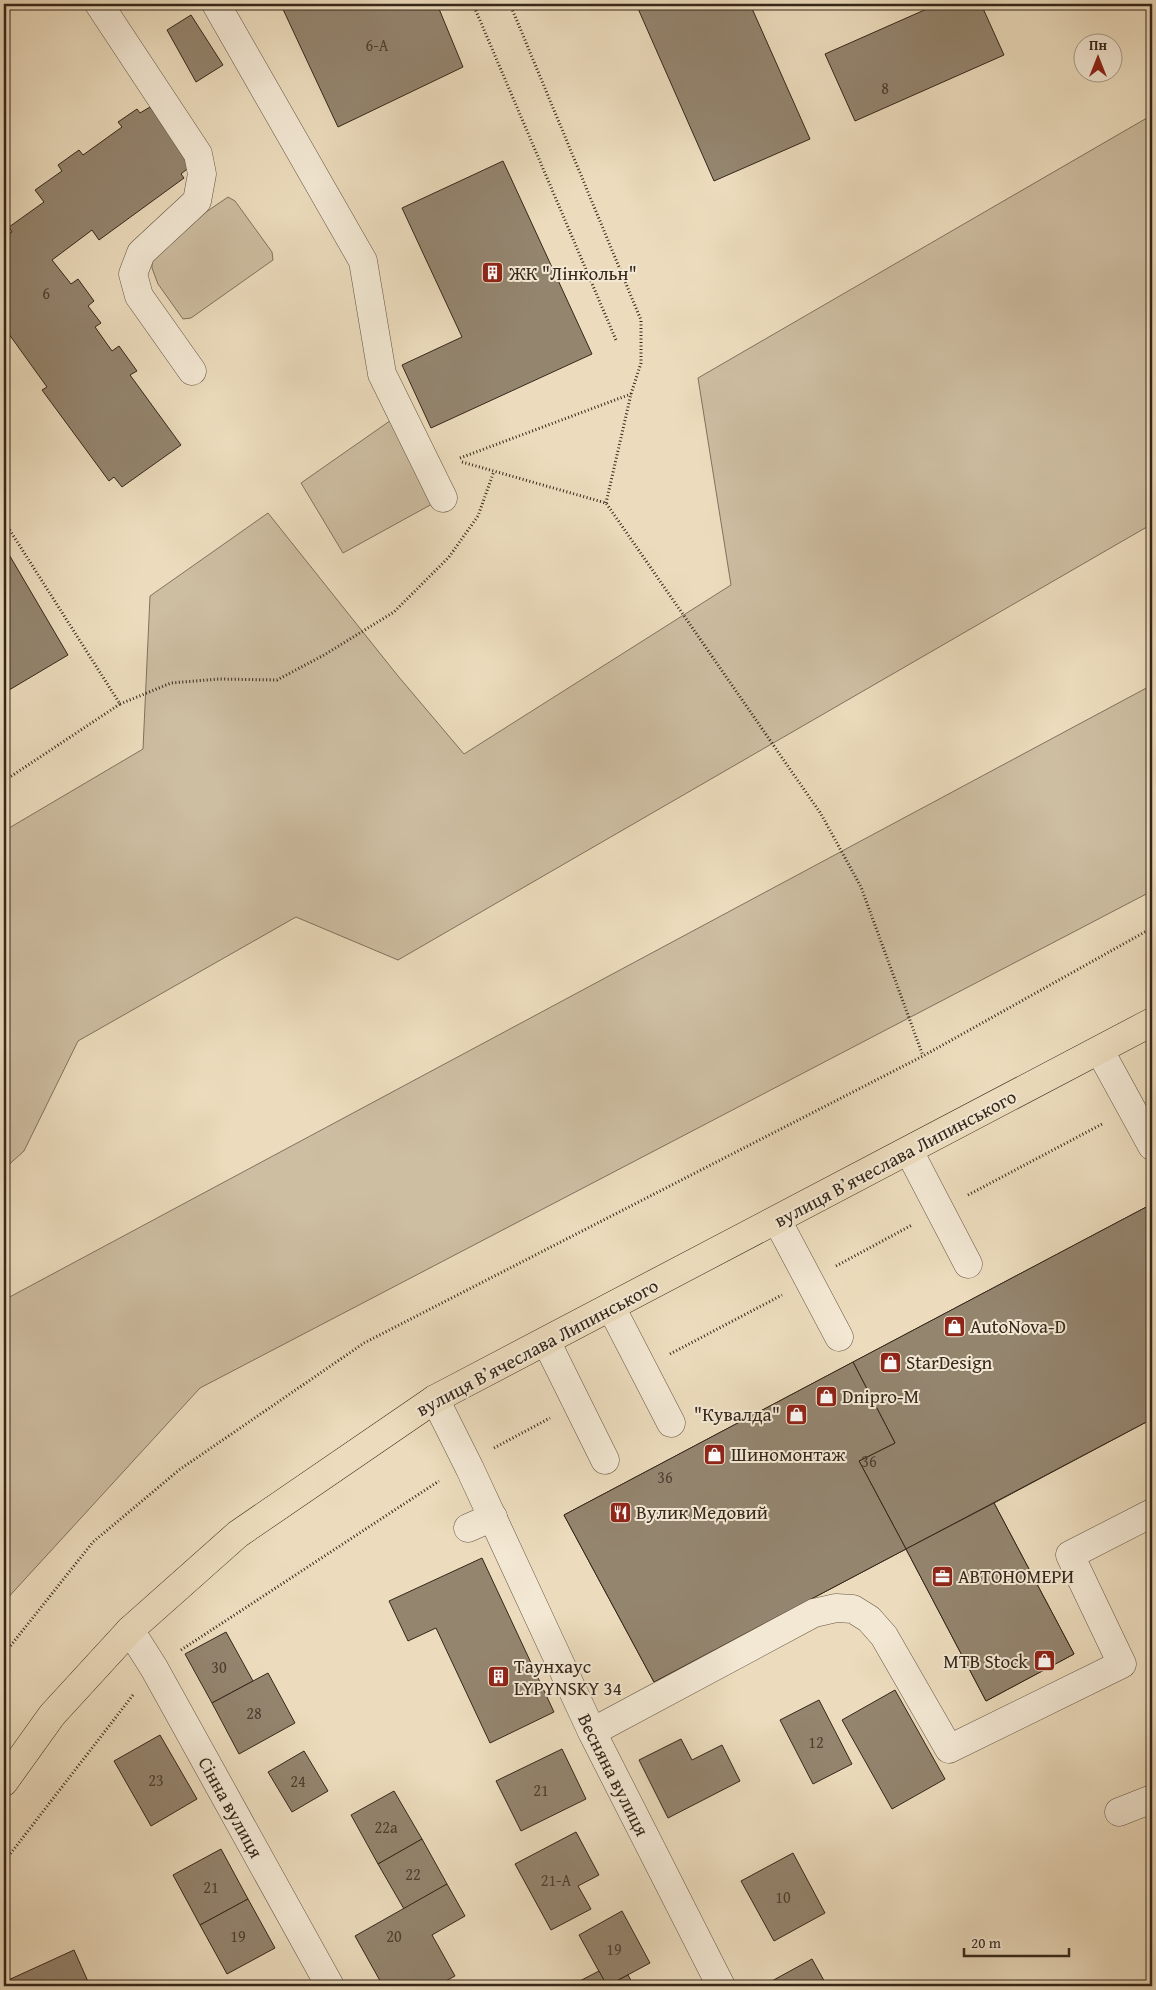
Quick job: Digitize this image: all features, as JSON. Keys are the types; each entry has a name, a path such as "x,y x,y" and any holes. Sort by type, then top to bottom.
{"main road":[{"name":"вулиця Вʼячеслава Липинського","path":"4,1782 52,1715 130,1630 238,1534 435,1399 1152,1022"}],"street":[{"path":"99,4 198,154 202,174 197,201 141,253 133,274 139,296 192,371"},
{"path":"216,4 362,261 382,374 443,498"},
{"path":"1100,1051 1152,1146"},
{"path":"909,1151 968,1264"},
{"path":"777,1220 839,1337"},
{"path":"611,1307 671,1423"},
{"path":"546,1341 604,1460"},
{"name":"Весняна вулиця","path":"435,1399 493,1517 592,1732 721,1986"},
{"path":"592,1732 814,1613 836,1608 853,1609 868,1619 884,1636 949,1749 1122,1664 1070,1556 1152,1513"},
{"path":"468,1528 493,1517"},
{"name":"Сінна вулиця","path":"130,1630 154,1668 330,1986"},
{"path":"1119,1812 1152,1798"}],"path":[{"path":"4,9 11,4"},
{"path":"473,4 616,340"},
{"path":"510,4 641,320 641,363 631,394 606,503"},
{"path":"631,394 454,460 606,503 821,814 861,887 923,1056"},
{"path":"4,781 120,704 171,683 219,678 277,680 394,612 449,557 478,516 494,471"},
{"path":"4,521 120,704"},
{"path":"4,1654 93,1542 180,1470 364,1342 923,1056 1152,928"},
{"path":"4,1862 154,1668 466,1463"}],"shaded area":[{"path":"1152,115 1152,524 398,960 296,917 78,1041 24,1151 4,1169 4,831 143,749 150,596 268,513 398,676 464,754 731,585 698,378"},
{"path":"228,197 235,201 272,252 273,260 191,318 183,319 158,284 152,268 152,260 165,240"},
{"path":"394,418 443,498 343,553 301,483"},
{"path":"1152,685 1152,891 200,1388 4,1602 4,1300"}],"building":[{"path":"437,4 463,67 338,127 281,5"},
{"path":"636,4 750,4 810,139 714,181"},
{"path":"938,4 981,4 1004,55 855,121 825,54"},
{"path":"191,15 223,65 196,82 167,30"},
{"path":"150,107 192,165 181,174 184,178 99,240 92,230 52,260 71,284 78,279 94,301 88,306 101,323 95,327 112,351 119,346 137,371 130,375 181,445 122,487 114,477 109,481 42,390 47,387 6,330 4,331 4,237 12,232 9,227 44,202 35,190 62,171 58,165 79,150 83,155 122,127 118,122 137,109 140,113"},
{"name":"ЖК \"Лінкольн\"","path":"503,161 592,354 431,428 402,365 462,337 402,208"},
{"path":"4,546 68,655 4,693"},
{"path":"1152,1204 1152,1419 994,1503 1074,1654 986,1701 906,1549 654,1682 564,1515"},
{"path":"1152,1204 1152,1419 906,1549 859,1461 895,1443 853,1362"},
{"path":"853,1362 895,1443 859,1461 906,1549 654,1682 564,1515"},
{"path":"994,1503 1074,1654 986,1701 906,1549"},
{"name":"Таунхаус LYPYNSKY 34","path":"482,1558 554,1712 490,1743 436,1628 408,1641 389,1601"},
{"path":"226,1632 253,1681 212,1703 185,1654"},
{"path":"268,1673 295,1723 239,1754 212,1703"},
{"path":"895,1690 945,1779 892,1809 842,1720"},
{"path":"819,1700 852,1764 813,1784 780,1720"},
{"path":"160,1735 197,1799 151,1826 114,1761"},
{"path":"681,1739 692,1760 722,1745 740,1781 668,1818 639,1760"},
{"path":"562,1749 586,1799 521,1831 496,1781"},
{"path":"304,1751 328,1791 292,1812 268,1772"},
{"path":"394,1791 422,1839 378,1864 351,1815"},
{"path":"576,1832 599,1875 578,1886 591,1909 551,1930 515,1864"},
{"path":"422,1839 447,1884 404,1909 378,1864"},
{"path":"221,1849 248,1899 200,1925 173,1875"},
{"path":"793,1853 825,1913 774,1941 741,1881"},
{"path":"447,1884 465,1916 432,1935 455,1976 436,1986 383,1986 355,1936"},
{"path":"248,1899 275,1948 227,1974 200,1925"},
{"path":"622,1911 650,1963 607,1986 579,1935"},
{"path":"74,1950 90,1986 4,1986 4,1982"},
{"path":"812,1959 827,1986 773,1986 770,1982"},
{"path":"599,1971 607,1986 570,1986"},
{"path":"628,1975 634,1986 607,1986"}],"place":[{"name":"ЖК \"Лінкольн\"","path":"493,273"},
{"name":"AutoNova-D","path":"954,1326"},
{"name":"StarDesign","path":"890,1362"},
{"name":"Dnipro-M","path":"826,1396"},
{"name":"\"Кувалда\"","path":"796,1414"},
{"name":"Шиномонтаж","path":"715,1454"},
{"name":"Вулик Медовий","path":"620,1512"},
{"name":"АВТОНОМЕРИ","path":"942,1576"},
{"name":"MTB Stock","path":"1044,1661"},
{"name":"Таунхаус LYPYNSKY 34","path":"498,1677"}]}
